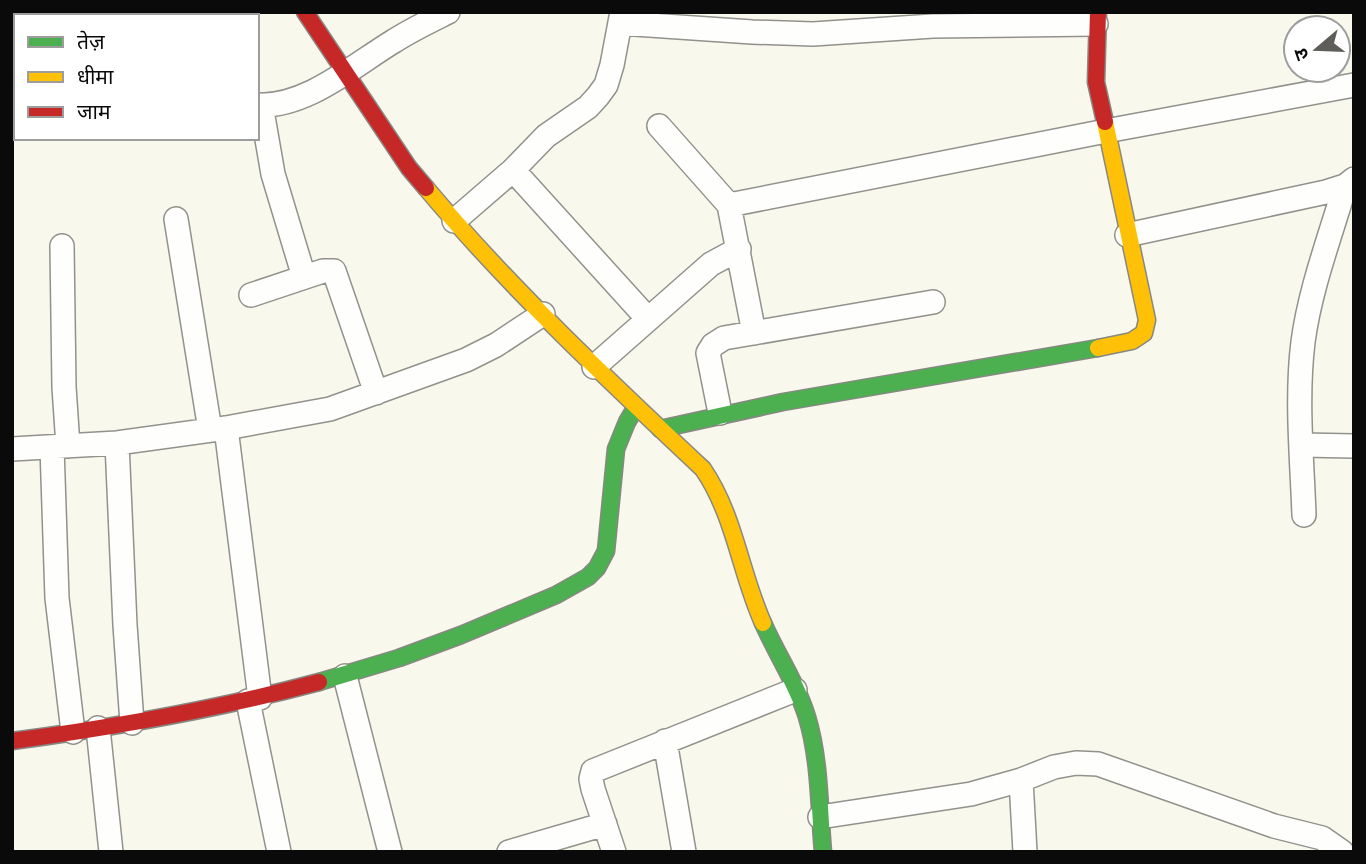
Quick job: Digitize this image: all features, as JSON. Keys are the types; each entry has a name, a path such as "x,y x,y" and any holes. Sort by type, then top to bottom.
{"street":[{"path":"304,12 409,167 454,221 594,367 704,469 718,488 759,615 772,648 806,716 811,738 823,852"},
{"path":"304,277 273,174 259,105 281,104 302,98 396,39 448,12"},
{"path":"454,221 513,170 546,136 588,107 598,96 606,85 621,18 752,22 813,34 1047,18 1097,18 1096,82 1147,320 1144,333 1132,341 720,413 660,429"},
{"path":"729,205 1354,85"},
{"path":"659,126 729,205 754,333"},
{"path":"513,170 648,319"},
{"path":"1127,235 1326,192 1350,183"},
{"path":"1304,515 1300,382 1303,341 1314,290 1350,183"},
{"path":"176,219 218,429 254,699 279,852"},
{"path":"62,246 64,387 57,598 73,732"},
{"path":"594,367 711,264 739,249"},
{"path":"251,295 329,270 338,276 376,393"},
{"path":"720,413 708,353 713,345 724,338 933,302"},
{"path":"12,449 117,443 330,409 466,360 496,345 543,314"},
{"path":"12,741 132,723 254,699 345,676 421,652 566,590 589,576 603,559 607,543 613,459 624,424 636,407"},
{"path":"117,443 132,723"},
{"path":"1302,445 1354,446"},
{"path":"345,676 390,852"},
{"path":"614,852 591,779 593,771 795,690"},
{"path":"98,728 111,852"},
{"path":"665,741 684,852"},
{"path":"820,817 971,794 1021,780 1054,767 1076,763 1098,764 1274,826 1322,838 1342,852"},
{"path":"1021,780 1025,852"},
{"path":"509,852 605,824"}],"traffic: fast":[{"path":"660,429 783,402 1098,348"},
{"path":"319,682 399,658 461,635 556,595 588,577 597,568 606,551 616,449 636,407"},
{"path":"763,623 807,717 817,767 823,852"}],"traffic: slow":[{"path":"1098,348 1132,341 1144,333 1147,320 1105,122"},
{"path":"426,188 526,298 703,469 723,506 763,623"}],"traffic: jam":[{"path":"305,12 409,168 426,188"},
{"path":"1098,12 1096,82 1105,122"},
{"path":"12,741 167,716 319,682"}]}
